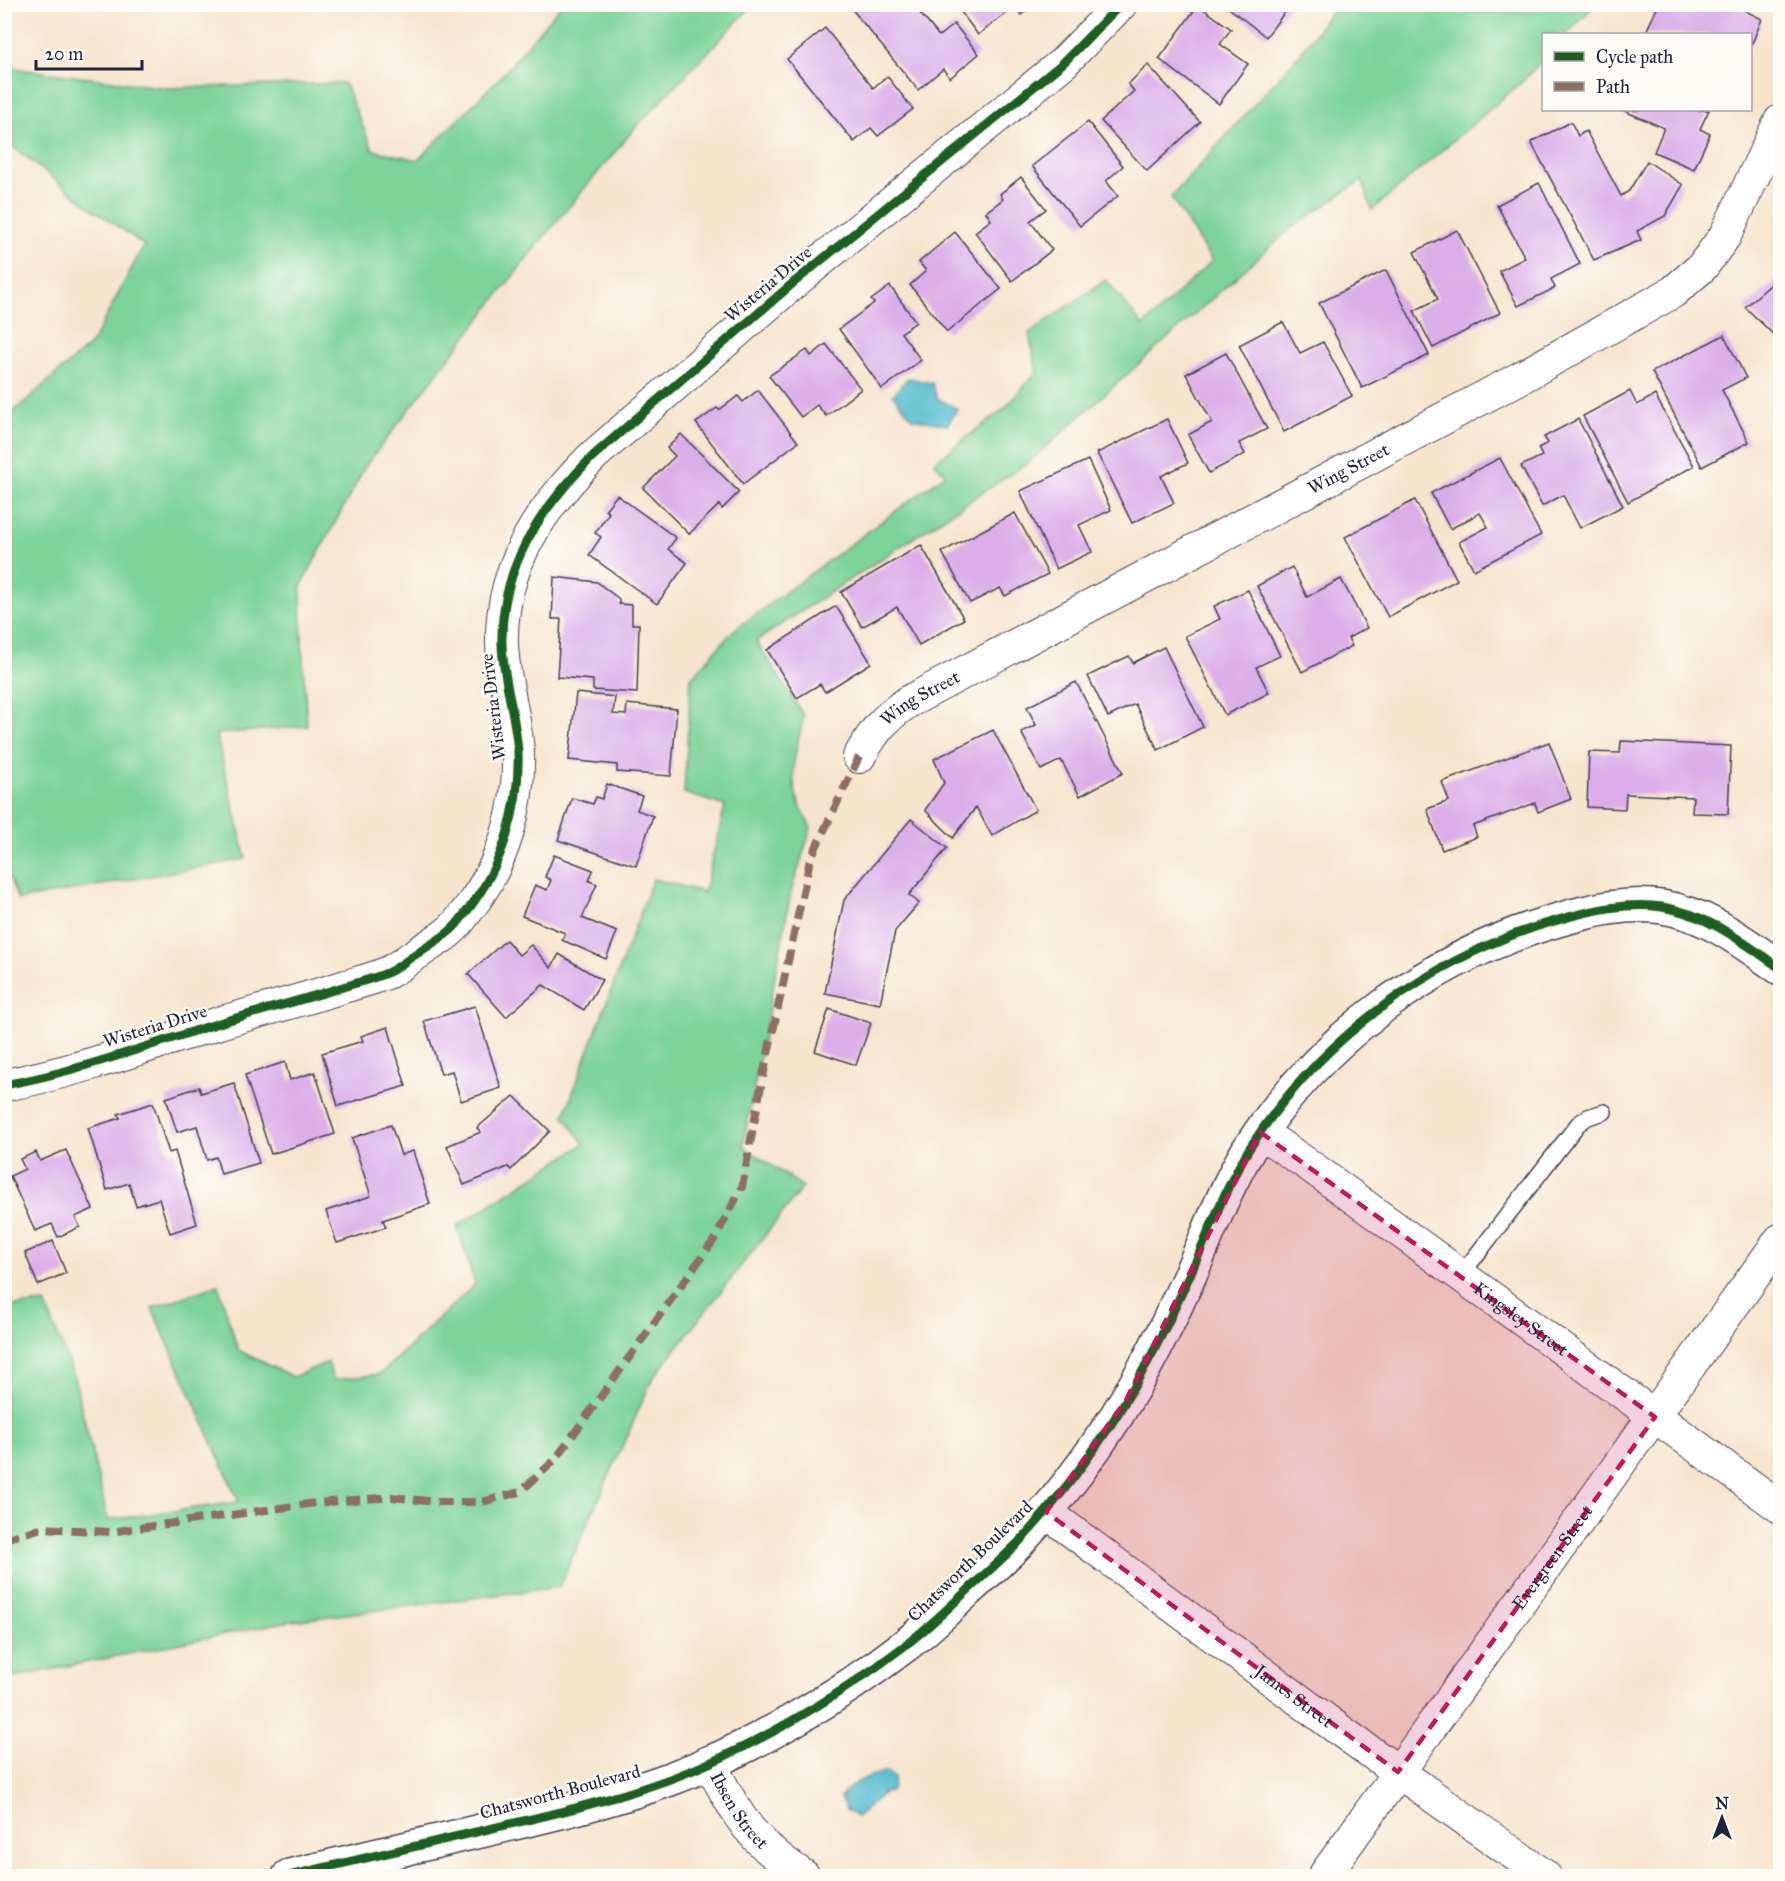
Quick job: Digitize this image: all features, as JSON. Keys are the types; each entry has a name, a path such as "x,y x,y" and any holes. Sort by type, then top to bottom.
{"main road":[{"name":"Chatsworth Boulevard","path":"289,1876 563,1811 664,1781 770,1732 839,1692 904,1647 1016,1544 1046,1512 1093,1450 1126,1400 1184,1288 1234,1176 1260,1132 1290,1093 1338,1041 1409,988 1464,956 1526,930 1595,910 1638,906 1678,910 1706,920 1780,968"}],"street":[{"name":"Wisteria Drive","path":"4,1084 79,1066 389,972 452,930 479,896 496,867 507,834 516,793 518,753 502,643 505,610 509,583 518,559 531,531 548,505 593,456 792,284 1063,63 1121,4"},
{"name":"Wing Street","path":"859,757 875,730 888,716 908,702 1592,339 1673,292 1702,267 1725,236 1780,121"},
{"name":"Kingsley Street","path":"1260,1132 1780,1507"},
{"name":"Evergreen Street","path":"1324,1876 1780,1240"},
{"name":"James Street","path":"1046,1512 1398,1772 1545,1876"},
{"name":"Ibsen Street","path":"709,1762 740,1816 752,1831 764,1844 804,1876"}],"lane":[{"path":"1461,1275 1578,1124 1588,1117 1604,1112"}],"highlighted area":[{"path":"1260,1132 1655,1417 1398,1772 1046,1512 1126,1400"}],"green space":[{"path":"561,5 753,5 634,129 538,244 366,465 301,586 307,726 216,734 246,859 18,900 4,864 5,419 92,343 144,245 94,210 5,141 5,64 20,69 167,88 344,83 373,150 418,160 506,71"},
{"path":"1336,5 1481,5 1490,12 1499,5 1595,5 1568,33 1542,33 1542,60 1523,81 1372,210 1362,180 1289,230 1029,462 756,641 804,716 793,777 798,801 811,828 791,892 743,1146 803,1187 653,1378 559,1587 284,1622 5,1679 5,1307 45,1303 74,1376 108,1520 239,1502 152,1308 218,1285 238,1350 293,1377 328,1362 333,1380 380,1374 475,1284 457,1226 584,1144 564,1116 653,879 704,892 725,806 684,793 691,678 733,631 946,474 934,462 1004,409 1037,372 1029,333 1106,280 1143,326 1212,261 1171,197 1300,54"}],"water":[{"path":"908,378 932,383 937,398 958,409 947,425 912,418 893,395"},
{"path":"887,1772 894,1778 893,1788 883,1792 857,1817 846,1810 841,1797 850,1787 867,1777"}],"building":[{"path":"856,4 929,4 919,12 939,36 954,24 979,54 950,78 943,69 918,90 851,8"},
{"path":"955,4 1034,4 1021,15 1015,6 978,35"},
{"path":"1224,4 1291,4 1266,37"},
{"path":"1659,4 1731,4 1762,19 1752,44 1752,33 1645,33"},
{"path":"1198,5 1231,29 1220,44 1248,64 1219,104 1159,59"},
{"path":"825,28 873,88 887,76 913,109 878,136 871,128 854,142 787,59"},
{"path":"1148,65 1200,122 1147,171 1101,121 1134,91 1128,84"},
{"path":"1624,111 1709,111 1700,129 1710,134 1694,169 1654,152 1664,128"},
{"path":"1088,122 1123,166 1106,181 1118,196 1080,226 1032,166"},
{"path":"1571,122 1578,136 1586,131 1621,196 1629,191 1647,161 1683,185 1665,216 1637,231 1641,240 1594,260 1531,142"},
{"path":"1021,177 1046,209 1030,221 1052,250 1012,281 975,232 991,220 986,212 1003,199 1000,194"},
{"path":"1539,183 1580,264 1551,279 1555,288 1518,306 1499,271 1525,258 1497,205"},
{"path":"1457,230 1500,313 1433,348 1414,311 1438,299 1414,252"},
{"path":"955,232 1001,289 947,332 910,285 926,271 919,262"},
{"path":"1386,270 1429,355 1362,388 1319,303"},
{"path":"1776,280 1780,284 1780,341 1745,307"},
{"path":"890,286 916,322 901,333 921,360 882,389 839,329 874,303 871,300"},
{"path":"1283,322 1300,353 1323,342 1352,396 1284,432 1239,345"},
{"path":"1724,335 1746,378 1722,390 1749,442 1702,467 1652,372"},
{"path":"826,344 861,389 826,416 817,405 801,417 769,376 807,350 811,356"},
{"path":"1226,353 1267,429 1239,443 1245,454 1209,473 1188,435 1212,422 1186,374"},
{"path":"758,390 798,442 743,484 696,423 738,396 743,402"},
{"path":"1630,391 1637,405 1655,395 1694,466 1628,502 1583,416"},
{"path":"1167,419 1188,463 1161,476 1174,503 1132,523 1097,453"},
{"path":"1578,419 1623,506 1580,528 1563,495 1542,506 1521,466 1542,456 1538,448 1548,443 1544,437"},
{"path":"681,434 739,492 722,509 719,505 689,534 643,488 675,456 667,448"},
{"path":"1500,458 1541,535 1474,570 1459,542 1488,527 1480,513 1450,529 1431,493"},
{"path":"1088,460 1111,510 1079,525 1092,552 1056,569 1020,491"},
{"path":"617,495 676,538 668,549 687,563 657,604 589,555 601,537 595,533 609,513 605,510"},
{"path":"1415,500 1457,580 1388,617 1345,537"},
{"path":"1015,513 1048,574 1005,596 1000,588 970,603 942,552"},
{"path":"921,545 964,619 919,645 897,607 862,627 841,592"},
{"path":"1292,567 1307,597 1341,579 1367,628 1348,638 1352,646 1302,672 1257,586"},
{"path":"554,577 597,582 619,599 619,604 632,605 632,624 639,624 637,693 593,690 593,680 557,677 561,619 552,619"},
{"path":"1248,590 1280,656 1256,667 1269,693 1225,715 1185,636 1220,619 1214,606"},
{"path":"836,606 871,663 825,692 820,684 797,698 767,650"},
{"path":"1164,647 1203,727 1158,750 1135,704 1108,717 1088,676 1129,656 1133,663"},
{"path":"1076,682 1123,773 1080,796 1061,760 1041,770 1021,732 1036,725 1027,707"},
{"path":"576,693 615,697 613,714 626,715 627,704 677,709 671,776 617,772 617,765 569,760"},
{"path":"993,730 1036,810 992,836 976,807 953,838 925,810 944,783 934,759"},
{"path":"1621,741 1731,746 1728,814 1692,813 1693,797 1626,794 1625,809 1587,807 1589,752 1620,753"},
{"path":"1549,742 1571,799 1538,812 1535,803 1473,826 1477,837 1442,850 1427,809 1449,801 1442,782"},
{"path":"607,784 642,796 637,810 653,816 636,866 558,840 572,798 593,804 596,797 602,799"},
{"path":"911,819 947,848 909,895 919,903 895,931 880,1004 825,993 844,900"},
{"path":"554,855 593,870 589,881 597,884 582,918 617,932 606,959 562,940 565,933 522,916 535,885 547,890 551,880 545,877"},
{"path":"506,940 519,955 531,945 551,968 559,954 602,980 584,1010 543,985 506,1017 468,974"},
{"path":"475,1006 501,1088 461,1101 452,1071 441,1074 424,1021"},
{"path":"829,1009 871,1023 856,1065 815,1051"},
{"path":"388,1027 406,1086 338,1106 322,1053 363,1041 361,1036"},
{"path":"285,1062 290,1080 315,1072 335,1134 271,1154 245,1075"},
{"path":"234,1083 259,1163 221,1174 216,1157 207,1160 197,1126 177,1132 166,1098 199,1087 201,1093"},
{"path":"514,1096 550,1131 511,1170 508,1167 464,1185 447,1146 481,1132 477,1128"},
{"path":"153,1103 169,1153 175,1151 197,1224 170,1233 159,1199 136,1206 129,1183 107,1190 88,1128 120,1118 118,1114"},
{"path":"391,1125 401,1155 413,1151 430,1204 383,1220 386,1227 337,1243 326,1211 371,1196 352,1138"},
{"path":"66,1150 93,1209 75,1217 80,1227 58,1237 52,1224 35,1231 10,1176 25,1169 20,1159 36,1152 40,1161"},
{"path":"53,1241 66,1273 38,1285 25,1253"}],"marked path":[{"path":"4,1539 42,1528 110,1532 316,1503 392,1497 436,1502 482,1502 520,1492 555,1460 714,1240 742,1187 762,1081 810,860 859,757"}],"cycle path":[{"path":"4,1085 85,1066 216,1024 379,976 396,968 453,928 490,876 512,816 516,795 518,753 503,658 503,616 516,564 541,518 557,496 593,456 792,284 1063,63 1121,4"},
{"path":"289,1876 525,1821 622,1795 670,1779 761,1738 821,1704 912,1640 1017,1544 1070,1482 1094,1449 1126,1400 1161,1337 1239,1166 1277,1109 1310,1071 1345,1037 1383,1006 1424,979 1467,955 1511,936 1584,913 1636,906 1662,907 1695,916 1725,931 1780,968"}]}
